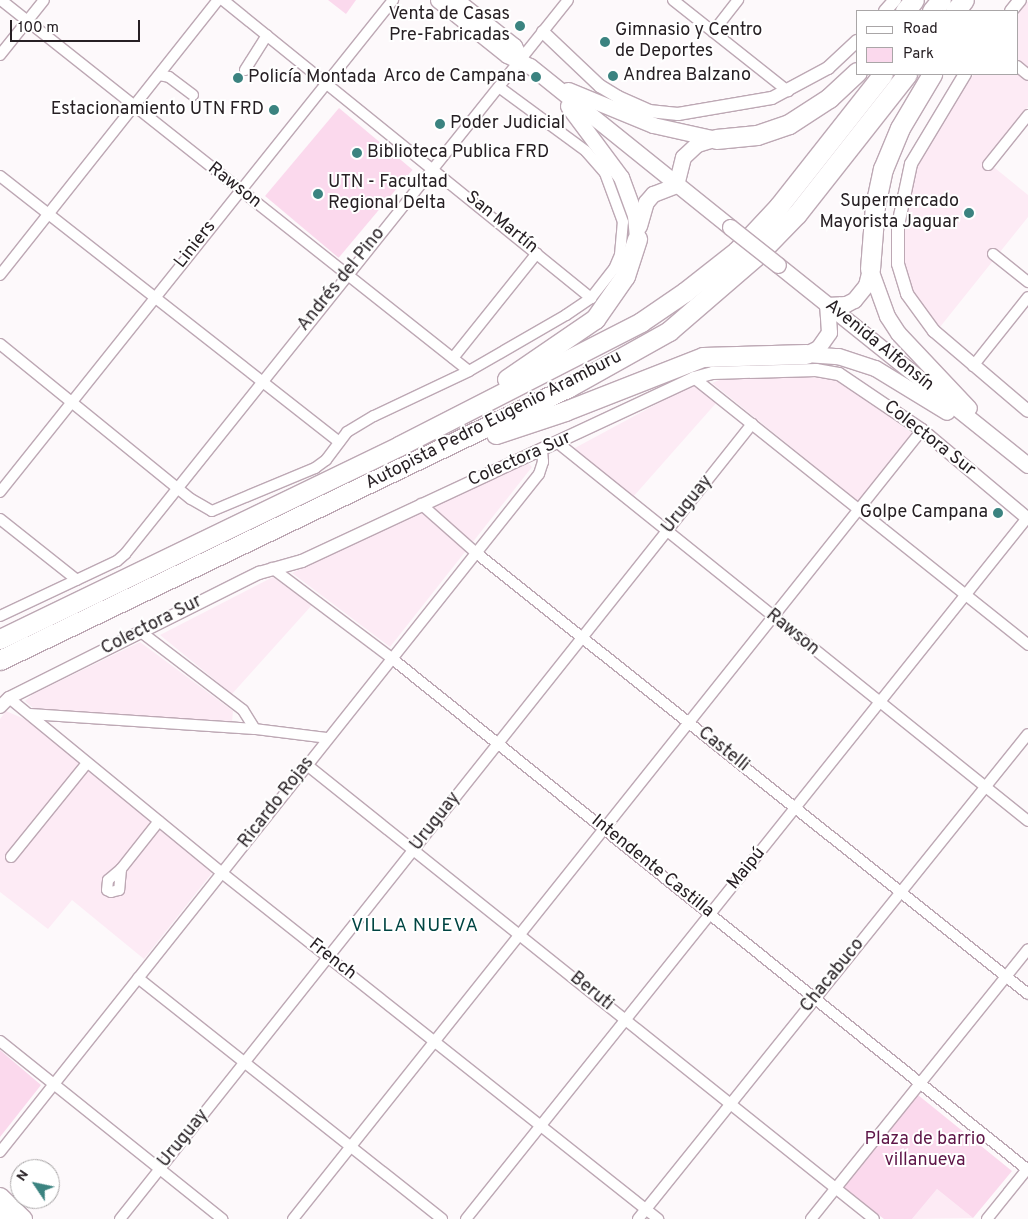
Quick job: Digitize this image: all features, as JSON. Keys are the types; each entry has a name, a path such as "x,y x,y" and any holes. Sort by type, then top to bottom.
{"highway":[{"path":"894,5 914,0"},
{"path":"933,10 941,0"},
{"path":"716,139 757,135 789,124 829,98 856,73"},
{"name":"Autopista Pedro Eugenio Aramburu","path":"0,639 399,446 641,322 685,292 737,250 779,206 882,75"},
{"name":"Autopista Pedro Eugenio Aramburu","path":"0,660 569,387 660,336 709,298 797,214 906,75"},
{"path":"870,269 875,206 883,169 900,128 931,75"},
{"path":"399,446 517,373 595,319 625,276 637,239"},
{"path":"460,440 489,436 565,411 703,357 806,354"},
{"path":"0,666 67,627"},
{"path":"0,1197 23,1219"},
{"path":"0,1216 4,1219"}],"main road":[{"path":"438,0 507,55 521,59"},
{"path":"456,0 514,46 521,59 550,83 621,177 632,201 637,239"},
{"path":"550,83 653,126 716,139"},
{"name":"Avenida Alfonsín","path":"550,83 676,186 1028,465"},
{"path":"637,239 646,202 661,189 676,186 679,167 690,149 716,139"},
{"path":"806,354 818,348 830,332 827,305 846,304 854,300 866,285 870,269"},
{"path":"870,269 887,316 898,333 1005,447"},
{"path":"806,354 838,356 875,368 1005,447"}],"street":[{"name":"Rawson","path":"1,0 469,370"},
{"path":"0,55 44,0"},
{"path":"0,275 218,0"},
{"name":"San Martín","path":"223,0 432,167 591,298"},
{"name":"Liniers","path":"0,492 393,0"},
{"name":"Andrés del Pino","path":"77,580 117,561 178,488 432,167 568,0"},
{"path":"673,0 788,91"},
{"path":"713,32 738,0"},
{"path":"543,32 600,86 649,111 678,114 722,109 772,98 828,68 856,42"},
{"path":"245,70 267,35"},
{"path":"1018,67 1028,75"},
{"path":"159,75 169,77 193,95"},
{"path":"964,75 911,164 902,202 897,254 903,281 915,307 934,331 1028,411"},
{"path":"0,344 178,488 212,511 314,468 326,460 347,432 374,416 469,370 591,298 614,269 620,255 623,222 612,187 586,151 499,86"},
{"path":"988,165 1028,115"},
{"path":"0,176 339,442"},
{"path":"453,358 537,253"},
{"path":"993,254 1028,282"},
{"path":"973,366 1028,297"},
{"name":"Colectora Sur","path":"4,702 272,568 302,561 694,378 736,370 830,371 849,379 922,430 1028,519"},
{"path":"694,378 1028,645"},
{"name":"Uruguay","path":"120,1219 752,424"},
{"path":"293,1219 922,430"},
{"name":"Rawson","path":"558,443 666,532 1028,821"},
{"name":"Ricardo Rojas","path":"0,1152 307,766 390,657 539,474 543,462 542,450"},
{"name":"Castelli","path":"421,504 475,552 1028,994"},
{"path":"0,519 77,580 0,616"},
{"name":"Maipú","path":"466,1219 1028,519"},
{"name":"Intendente Castilla","path":"272,568 390,657 1028,1169"},
{"path":"141,632 243,710 255,729"},
{"name":"French","path":"4,702 30,714 222,873 658,1219"},
{"path":"30,714 255,729 327,738"},
{"name":"Chacabuco","path":"638,1219 1028,734"},
{"path":"11,857 88,763"},
{"name":"Beruti","path":"307,766 874,1219"},
{"path":"121,869 159,821"},
{"path":"812,1219 1028,949"},
{"path":"138,978 442,1219"},
{"path":"0,1041 55,1083 222,1219"},
{"path":"987,1219 1028,1169"}],"shaded area":[{"path":"1028,1 1028,107 985,160 1028,195 1028,217 940,327 912,290 903,257 907,190 921,151 973,75 1018,75 1018,15"},
{"path":"789,375 836,380 912,433 858,501 712,383 722,379"},
{"path":"692,385 717,402 633,497 573,449"},
{"path":"528,463 532,467 390,647 292,573"},
{"path":"273,577 312,605 232,694 160,635"},
{"path":"140,642 233,711 232,722 33,708 25,701 33,694"},
{"path":"6,711 29,721 212,873 144,959 72,900 48,929 0,892 0,719"},
{"path":"937,1189 973,1218 912,1219"}],"green space":[{"path":"328,0 356,0 346,14"},
{"name":"UTN - Facultad Regional Delta","path":"339,108 413,170 339,258 265,196"},
{"path":"0,1050 41,1085 0,1137"},
{"name":"Plaza de barrio villanueva","path":"918,1095 1012,1171 973,1218 937,1189 912,1219 884,1219 844,1188"}],"place":[{"name":"Venta de Casas Pre-Fabricadas","path":"520,26"},
{"name":"Gimnasio y Centro de Deportes","path":"605,42"},
{"name":"Andrea Balzano","path":"613,76"},
{"name":"Arco de Campana","path":"536,77"},
{"name":"Policía Montada","path":"238,78"},
{"name":"Estacionamiento UTN FRD","path":"274,110"},
{"name":"Poder Judicial","path":"440,124"},
{"name":"Biblioteca Publica FRD","path":"357,153"},
{"name":"UTN - Facultad Regional Delta","path":"318,194"},
{"name":"Supermercado Mayorista Jaguar","path":"969,213"},
{"name":"Golpe Campana","path":"998,513"}],"district":[{"name":"VILLA NUEVA","path":"415,927"}]}
